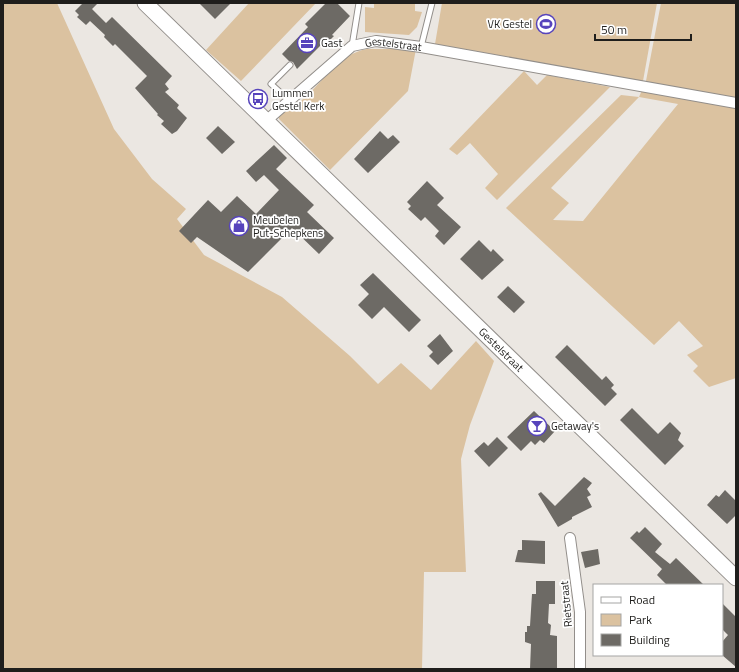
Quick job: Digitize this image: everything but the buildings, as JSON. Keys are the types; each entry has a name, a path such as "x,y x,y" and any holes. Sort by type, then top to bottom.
{"main road":[{"name":"Gestelstraat","path":"145,3 736,578"}],"street":[{"name":"Gestelstraat","path":"266,121 352,46 376,41 421,47 736,103"},
{"name":"Rietstraat","path":"570,538 580,612 580,669"}],"lane":[{"path":"352,46 359,3"},
{"path":"421,47 432,3"},
{"path":"290,65 272,84 290,101"}],"green space":[{"path":"3,3 57,3 114,129 152,179 186,209 177,219 204,255 282,297 350,356 378,384 401,363 431,390 476,341 494,361 470,425 461,459 466,572 424,572 422,669 3,669"},
{"path":"249,3 316,3 241,81 206,50"},
{"path":"374,3 415,3 415,11 422,12 417,27 409,35 365,32 365,7 374,8"},
{"name":"VK Gestel","path":"442,3 657,3 643,81 435,44"},
{"path":"661,3 736,3 736,378 709,387 693,371 698,366 687,355 703,346 679,321 654,345 506,208 621,95 639,97 646,81","holes":["639,97 678,104 583,221 553,220 569,203 551,188"]},
{"path":"367,49 416,49 408,91 330,170 279,119 279,115 302,100 347,57 356,52"},
{"path":"524,71 537,85 547,75 610,87 497,200 485,188 498,174 470,143 457,155 449,149"}],"place":[{"name":"VK Gestel","path":"546,24"},
{"name":"Gast","path":"307,43"},
{"name":"Lummen Gestel Kerk","path":"258,99"},
{"name":"Meubelen Put-Schepkens","path":"239,226"},
{"name":"Getaway's","path":"537,426"}]}
